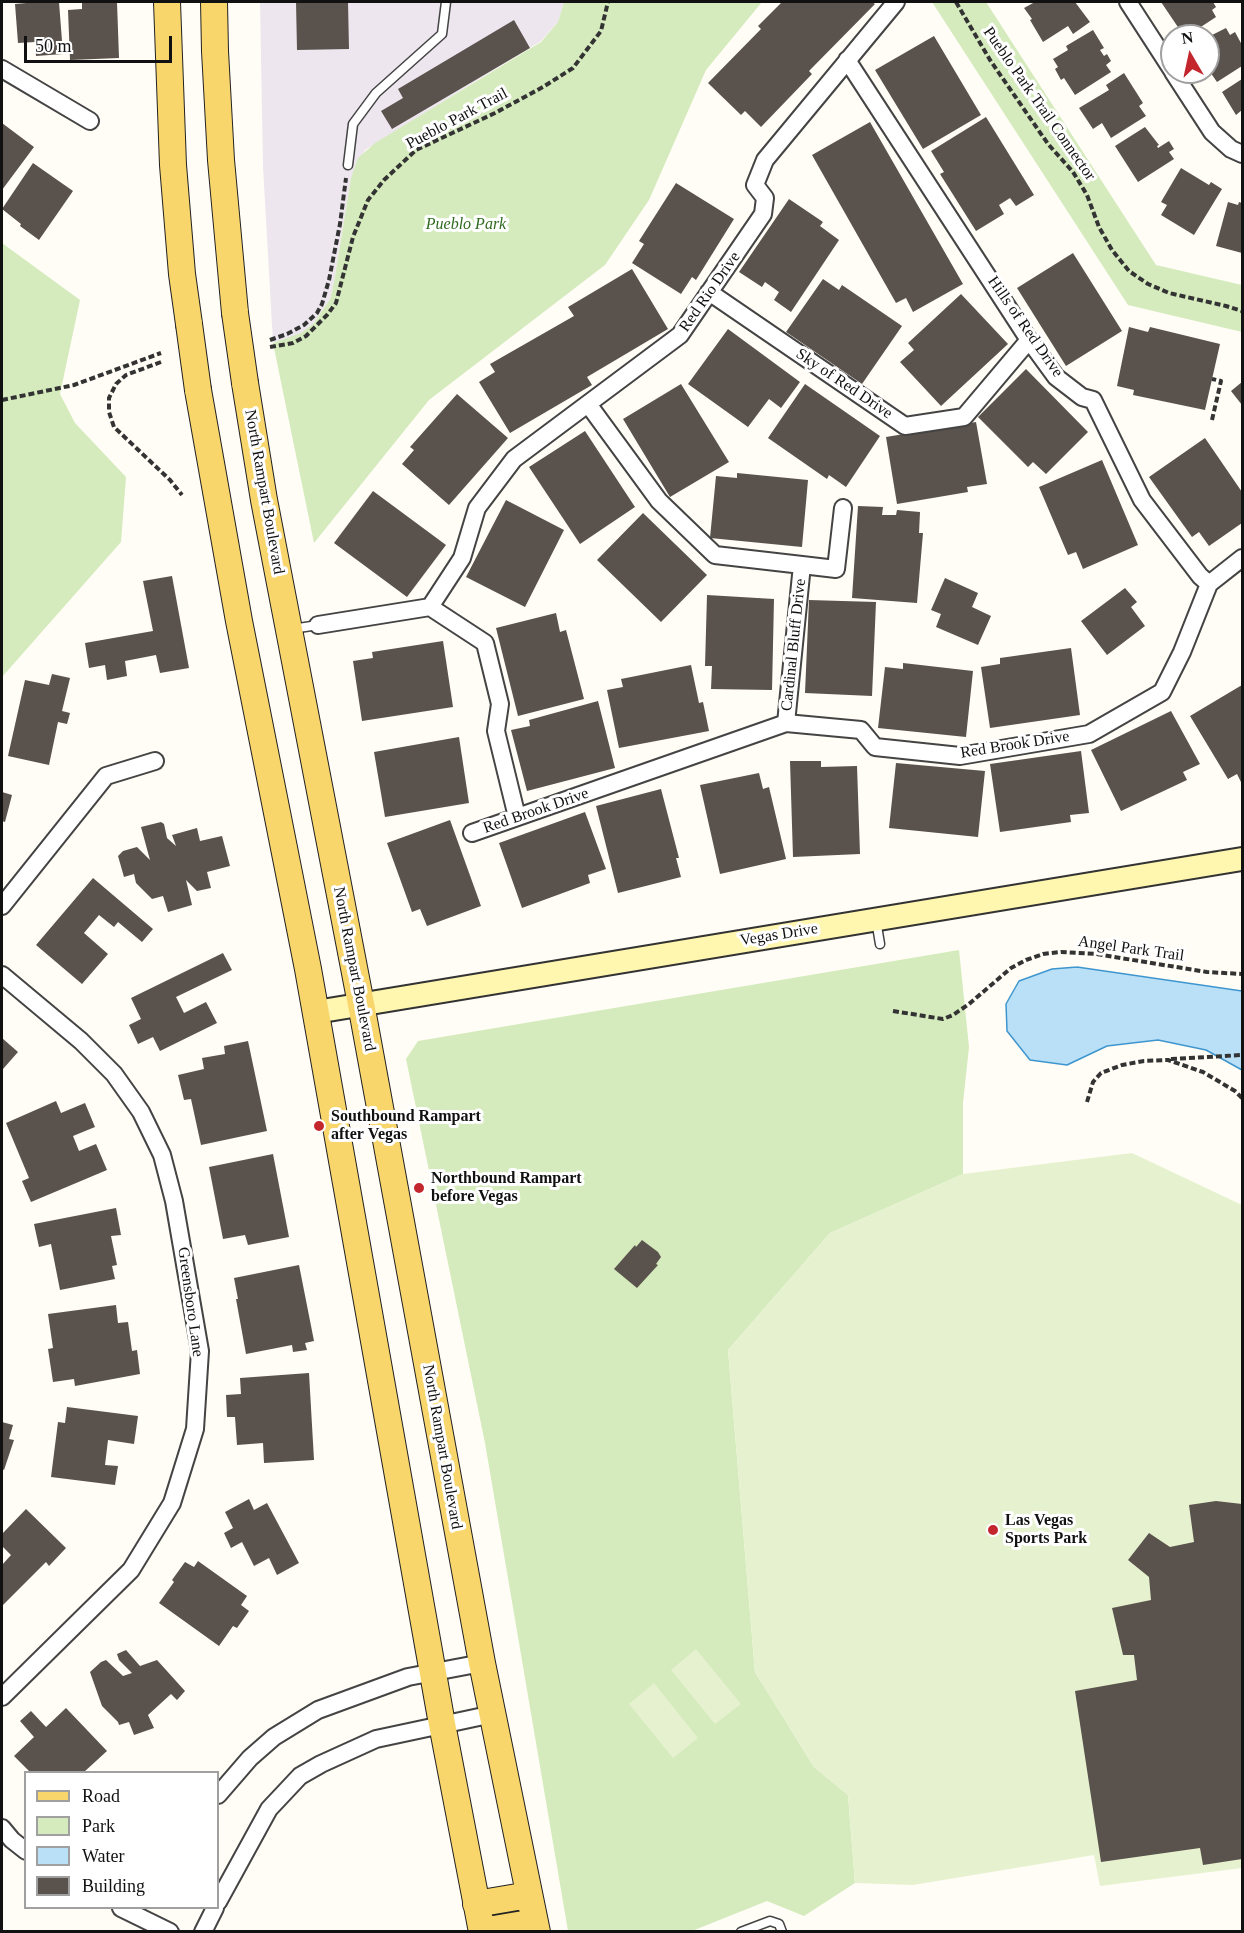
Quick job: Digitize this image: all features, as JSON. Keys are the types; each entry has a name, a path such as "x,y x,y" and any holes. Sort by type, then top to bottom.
{"main road":[{"path":"167,2 173,165 182,274 198,390 239,621 316,1012 476,1904 482,1931 536,1927"},
{"name":"North Rampart Boulevard","path":"214,2 214,51 222,172 235,313 264,500 361,1004 482,1663 536,1927"},
{"name":"Vegas Drive","path":"316,1012 1242,859"},
{"path":"476,1904 529,1895"}],"street":[{"name":"Red Rio Drive","path":"430,607 462,558 477,508 514,459 680,335 764,214 765,198 754,185 765,160 896,2"},
{"path":"1128,2 1160,51"},
{"name":"Hills of Red Drive","path":"847,60 1029,340 1056,377 1082,397 1093,400 1142,500 1200,576 1209,584"},
{"path":"2,69 90,121"},
{"path":"1181,84 1212,132 1230,148 1242,154"},
{"name":"Sky of Red Drive","path":"709,292 905,426 964,417 1029,340"},
{"name":"Cardinal Bluff Drive","path":"588,404 659,501 715,555 802,565 786,723"},
{"path":"802,565 836,569 843,508"},
{"path":"1209,584 1242,558"},
{"name":"Red Brook Drive","path":"472,833 786,723 861,730 875,747 960,756 1089,734 1162,693 1182,652 1209,584"},
{"path":"318,625 430,607 485,643 500,704 496,731 518,817"},
{"path":"2,906 106,776 155,761"},
{"name":"Greensboro Lane","path":"2,975 81,1041 114,1074 141,1112 162,1155 174,1201 200,1351 195,1429 172,1503 131,1570 2,1697"},
{"path":"219,1794 250,1758 273,1737 318,1710 408,1677 482,1663"},
{"path":"219,1900 269,1809 300,1776 376,1739 493,1714"},
{"path":"2,1828 24,1849"},
{"path":"127,1909 154,1915 170,1932"},
{"path":"203,1932 214,1909"}],"lane":[{"path":"348,165 353,124 376,93 442,34 446,2"},
{"path":"289,630 318,625"},
{"path":"876,919 880,944"},
{"path":"741,1932 770,1921 779,1924 782,1932"}],"path":[{"name":"Pueblo Park Trail","path":"270,347 293,343 306,336 336,303 353,237 368,200 384,180 416,150 495,113 573,68 601,31 608,2"},
{"name":"Pueblo Park Trail Connector","path":"956,2 990,60 1048,144 1073,172 1087,195 1112,250 1129,271 1169,294 1242,311"},
{"path":"270,340 304,326 317,313 322,304 340,224 348,165"},
{"path":"2,400 74,385 161,353"},
{"path":"161,362 126,375 116,384 109,398 109,412 114,427 170,480 182,495"},
{"path":"1212,379 1221,381 1212,420"},
{"name":"Angel Park Trail","path":"893,1011 943,1019 953,1016 1011,968 1043,954 1061,951 1242,974"},
{"path":"1087,1102 1093,1082 1101,1073 1122,1065 1144,1061 1242,1055"},
{"path":"1168,1060 1203,1072 1235,1091 1242,1098"}],"shaded area":[{"path":"260,2 564,2 558,22 541,41 365,150 351,178 330,299 314,323 301,334 273,343 263,167"}],"green space":[{"name":"Pueblo Park","path":"564,2 762,2 706,70 649,200 605,265 429,400 314,543 273,343 301,333 314,323 330,299 351,178 358,158 375,143 541,42 558,22"},
{"path":"932,2 986,2 1156,265 1242,285 1242,332 1128,305"},
{"path":"2,243 80,300 60,394 75,423 126,477 121,542 2,677"},
{"path":"959,950 969,1047 963,1103 963,1174 830,1233 728,1350 755,1672 814,1767 848,1795 855,1883 804,1916 767,1901 692,1931 568,1931 485,1443 406,1059 418,1041"},
{"name":"Las Vegas Sports Park","path":"1132,1153 1242,1205 1242,1868 1100,1886 1094,1855 913,1885 855,1883 848,1795 814,1767 755,1672 728,1350 830,1233 963,1174"},
{"path":"696,1649 741,1704 715,1724 671,1670"},
{"path":"654,1683 698,1738 673,1758 629,1704"}],"water":[{"path":"1077,967 1242,991 1242,1070 1206,1050 1158,1040 1107,1046 1067,1065 1030,1060 1007,1031 1006,1004 1019,981 1052,969"}],"building":[{"path":"59,2 63,54 36,56 35,42 18,43 15,4"},
{"path":"82,2 117,2 119,58 70,60 68,10 82,9"},
{"path":"296,2 348,2 349,49 297,50"},
{"path":"782,2 872,2 875,4 809,71 812,74 761,127 745,111 741,115 708,83 761,29 758,26"},
{"path":"1035,2 1075,2 1090,22 1073,34 1068,26 1043,42 1024,8"},
{"path":"1161,2 1213,2 1216,7 1212,10 1216,17 1205,24 1176,24"},
{"path":"514,20 530,48 392,129 381,111 403,98 398,89"},
{"path":"1226,28 1230,35 1235,32 1242,45 1242,66 1220,80 1220,31"},
{"path":"1093,30 1104,48 1100,50 1104,56 1107,54 1111,61 1106,65 1111,72 1075,95 1064,78 1061,80 1055,69 1058,67 1053,59 1068,50 1066,46"},
{"path":"934,36 981,115 923,149 875,70"},
{"path":"1124,73 1143,103 1139,106 1146,116 1111,138 1102,123 1093,129 1079,108 1109,90 1106,85"},
{"path":"1242,79 1242,110 1236,115 1222,92"},
{"path":"986,117 1034,195 1016,206 1010,198 999,205 1004,214 976,231 940,174 944,172 931,151"},
{"path":"870,122 963,284 913,312 906,298 896,303 812,155"},
{"path":"2,123 34,147 2,190"},
{"path":"1145,127 1159,145 1158,148 1169,141 1174,149 1169,152 1174,159 1138,182 1115,146"},
{"path":"33,163 73,191 39,240 2,209"},
{"path":"1181,168 1209,185 1211,182 1222,189 1194,235 1161,215 1167,205 1161,202"},
{"path":"676,183 734,219 696,280 692,277 681,294 632,263 644,244 639,241"},
{"path":"789,199 823,222 820,226 839,240 791,312 774,300 779,292 765,282 762,287 739,272"},
{"path":"1228,202 1238,205 1239,202 1242,203 1242,253 1216,246"},
{"path":"1073,253 1122,331 1066,366 1017,288"},
{"path":"632,269 668,329 587,377 592,385 510,433 479,382 495,372 490,364 574,316 568,307"},
{"path":"823,279 839,290 842,285 902,326 862,384 786,332"},
{"path":"961,294 1008,344 941,406 900,362 914,350 908,343"},
{"path":"1129,327 1148,332 1150,327 1220,344 1205,410 1133,395 1134,390 1117,386"},
{"path":"728,329 800,382 781,408 769,399 748,427 688,384"},
{"path":"1026,369 1088,432 1046,474 1033,462 1028,467 978,417"},
{"path":"1242,382 1242,405 1231,391"},
{"path":"681,384 729,462 670,497 623,419"},
{"path":"805,384 880,436 846,487 829,475 827,479 768,438"},
{"path":"457,394 508,438 449,505 402,464 414,450 410,447"},
{"path":"976,422 987,484 967,487 968,492 897,504 886,437"},
{"path":"585,431 635,507 580,544 529,467"},
{"path":"1205,438 1242,492 1242,523 1209,546 1199,532 1192,537 1149,477"},
{"path":"1102,460 1138,545 1083,569 1076,552 1068,555 1039,487"},
{"path":"737,473 808,480 802,547 710,538 716,476 737,478"},
{"path":"373,491 446,545 407,597 334,543"},
{"path":"506,500 564,530 525,607 466,577"},
{"path":"858,506 883,507 882,515 896,515 897,510 920,512 919,533 923,533 917,603 852,598"},
{"path":"643,513 707,575 661,622 597,560"},
{"path":"172,576 189,668 160,673 156,655 125,661 127,676 107,680 105,665 89,668 85,643 153,631 143,581"},
{"path":"945,578 978,593 972,607 991,616 978,645 936,627 941,614 931,610"},
{"path":"1125,588 1137,602 1131,607 1145,626 1107,655 1081,621"},
{"path":"707,595 774,599 772,690 711,689 712,666 705,666"},
{"path":"809,600 876,602 872,696 805,693"},
{"path":"556,613 560,632 566,630 584,699 518,716 496,628"},
{"path":"443,641 453,707 362,721 353,661 373,658 372,652"},
{"path":"1071,648 1080,715 990,728 981,667 1000,664 1000,658"},
{"path":"903,663 973,671 966,737 878,728 885,667 903,669"},
{"path":"691,665 699,703 703,702 709,731 619,748 607,690 623,687 621,679"},
{"path":"52,674 70,678 62,711 70,713 67,724 58,722 49,765 8,756 25,680 49,685"},
{"path":"1242,685 1242,784 1237,774 1228,779 1190,716"},
{"path":"598,701 615,768 527,791 511,730 530,726 529,720"},
{"path":"1171,711 1200,764 1183,772 1187,780 1121,811 1091,750"},
{"path":"459,737 469,803 385,817 374,752"},
{"path":"1081,751 1089,813 1070,815 1071,822 1000,832 990,764"},
{"path":"790,761 821,761 821,767 857,766 860,854 793,857"},
{"path":"896,763 985,771 978,837 889,828"},
{"path":"759,773 763,789 769,787 786,859 720,874 700,785"},
{"path":"661,789 679,858 676,858 681,877 618,893 596,806"},
{"path":"2,792 12,795 5,822 2,821"},
{"path":"585,812 606,869 588,875 590,883 522,908 499,843"},
{"path":"450,820 481,906 427,926 420,909 412,912 387,843"},
{"path":"161,822 164,824 167,838 176,846 172,835 197,828 200,841 222,836 230,866 207,872 211,888 197,891 186,880 192,905 168,912 163,896 152,899 136,883 134,874 124,877 118,856 123,851 137,847 150,860 141,827"},
{"path":"93,878 153,929 142,942 118,922 114,927 99,915 84,933 108,954 82,984 36,945"},
{"path":"223,953 232,970 176,997 184,1013 206,1002 217,1023 160,1051 153,1037 138,1044 129,1025 141,1019 131,998"},
{"path":"2,1038 18,1052 3,1069 2,1068"},
{"path":"248,1041 267,1131 201,1145 191,1099 184,1100 178,1075 204,1069 202,1058 225,1054 224,1046"},
{"path":"56,1101 61,1113 85,1103 95,1127 73,1136 79,1151 96,1144 107,1170 31,1202 22,1181 29,1178 6,1123"},
{"path":"273,1154 289,1237 248,1245 245,1235 223,1239 209,1167"},
{"path":"116,1208 121,1235 111,1236 117,1265 112,1266 115,1279 60,1290 51,1244 39,1247 34,1224"},
{"path":"642,1240 661,1257 656,1264 658,1265 637,1288 614,1269"},
{"path":"299,1265 314,1341 305,1343 307,1350 293,1352 292,1345 246,1354 234,1278"},
{"path":"116,1305 118,1323 128,1322 132,1351 137,1350 140,1374 75,1386 74,1379 53,1382 48,1349 53,1348 48,1314"},
{"path":"309,1373 314,1460 264,1463 263,1443 237,1445 235,1417 227,1417 226,1395 241,1394 240,1378"},
{"path":"67,1407 138,1416 134,1444 108,1440 105,1465 118,1466 115,1485 51,1477 58,1422 65,1423"},
{"path":"2,1422 13,1425 9,1439 14,1440 4,1470 2,1469"},
{"path":"249,1499 254,1510 267,1503 299,1563 277,1575 269,1558 254,1566 242,1542 231,1548 224,1533 233,1528 225,1512"},
{"name":"Las Vegas Sports Park","path":"1216,1501 1242,1504 1242,1859 1203,1865 1200,1848 1101,1862 1075,1691 1137,1680 1134,1655 1123,1655 1112,1608 1151,1600 1149,1577 1128,1560 1149,1533 1170,1547 1194,1542 1189,1505"},
{"path":"26,1509 66,1548 49,1566 46,1562 2,1606 2,1565 11,1555 2,1546 2,1534"},
{"path":"198,1561 247,1596 241,1605 249,1611 237,1628 233,1626 219,1646 159,1603 185,1562 194,1567"},
{"path":"126,1650 140,1666 157,1660 185,1691 177,1700 171,1694 148,1715 154,1728 134,1735 129,1722 119,1725 102,1706 90,1672 106,1660 123,1676 132,1673 119,1660 117,1654"},
{"path":"66,1708 107,1751 85,1771 29,1771 14,1756 34,1737 20,1721 31,1711 46,1727"}],"place":[{"name":"Southbound Rampart after Vegas","path":"319,1126"},
{"name":"Northbound Rampart before Vegas","path":"419,1188"},
{"name":"Las Vegas Sports Park","path":"993,1530"}]}
